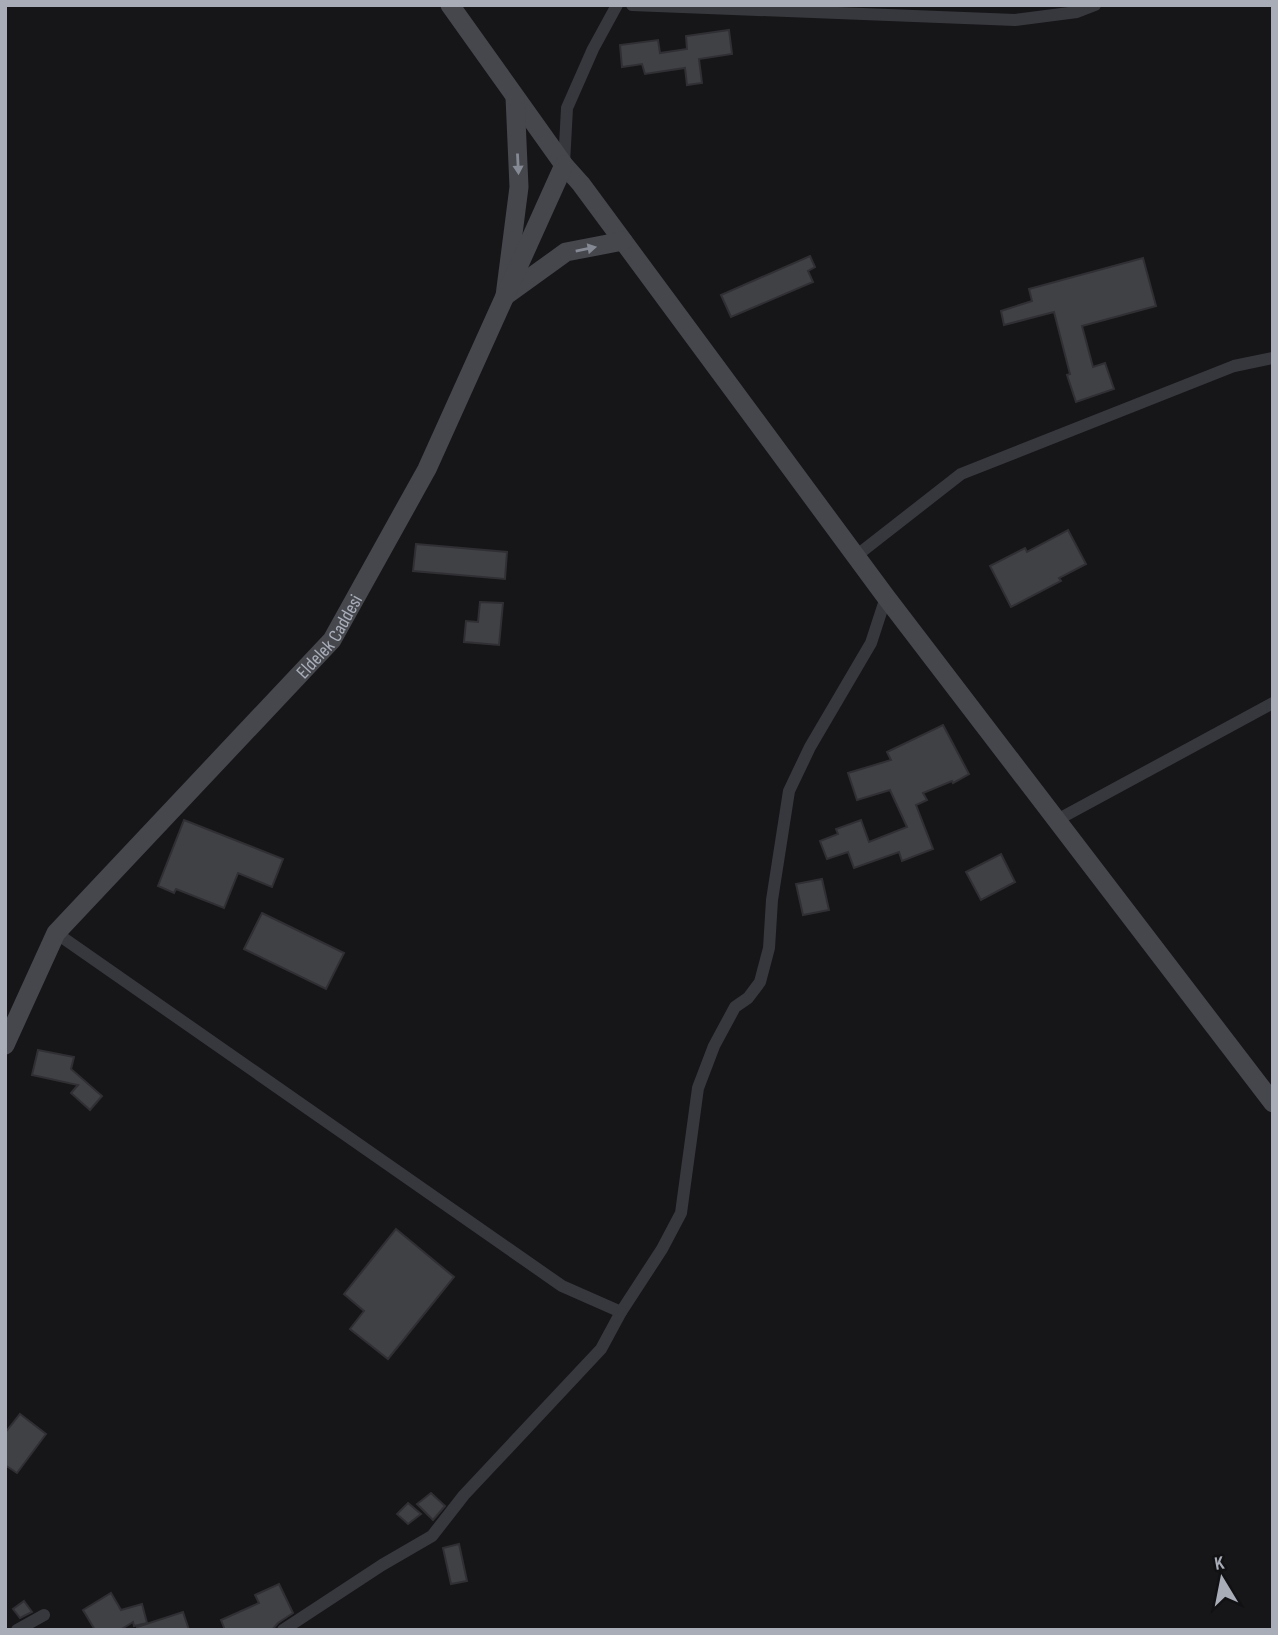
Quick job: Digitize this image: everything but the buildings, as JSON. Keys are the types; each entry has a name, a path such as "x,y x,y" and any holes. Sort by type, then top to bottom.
{"street":[{"path":"450,5 564,165 581,184 886,597 1273,1103"},
{"path":"564,165 567,108 593,49 617,5"},
{"path":"632,5 1015,20 1077,12 1096,5"},
{"path":"505,296 519,187 515,96"},
{"name":"Eldelek Caddesi","path":"5,1045 56,933 332,640 427,469 564,165"},
{"path":"505,296 566,253 623,241"},
{"path":"856,556 961,474 1234,366 1273,358"},
{"path":"283,1630 382,1565 432,1536 464,1495 601,1349 621,1312 662,1249 681,1213 698,1088 714,1046 735,1007 748,998 760,982 769,948 772,900 789,791 810,747 871,643 886,597"},
{"path":"1057,820 1273,703"},
{"path":"56,933 562,1286 621,1312"},
{"path":"17,1630 44,1615"}]}
